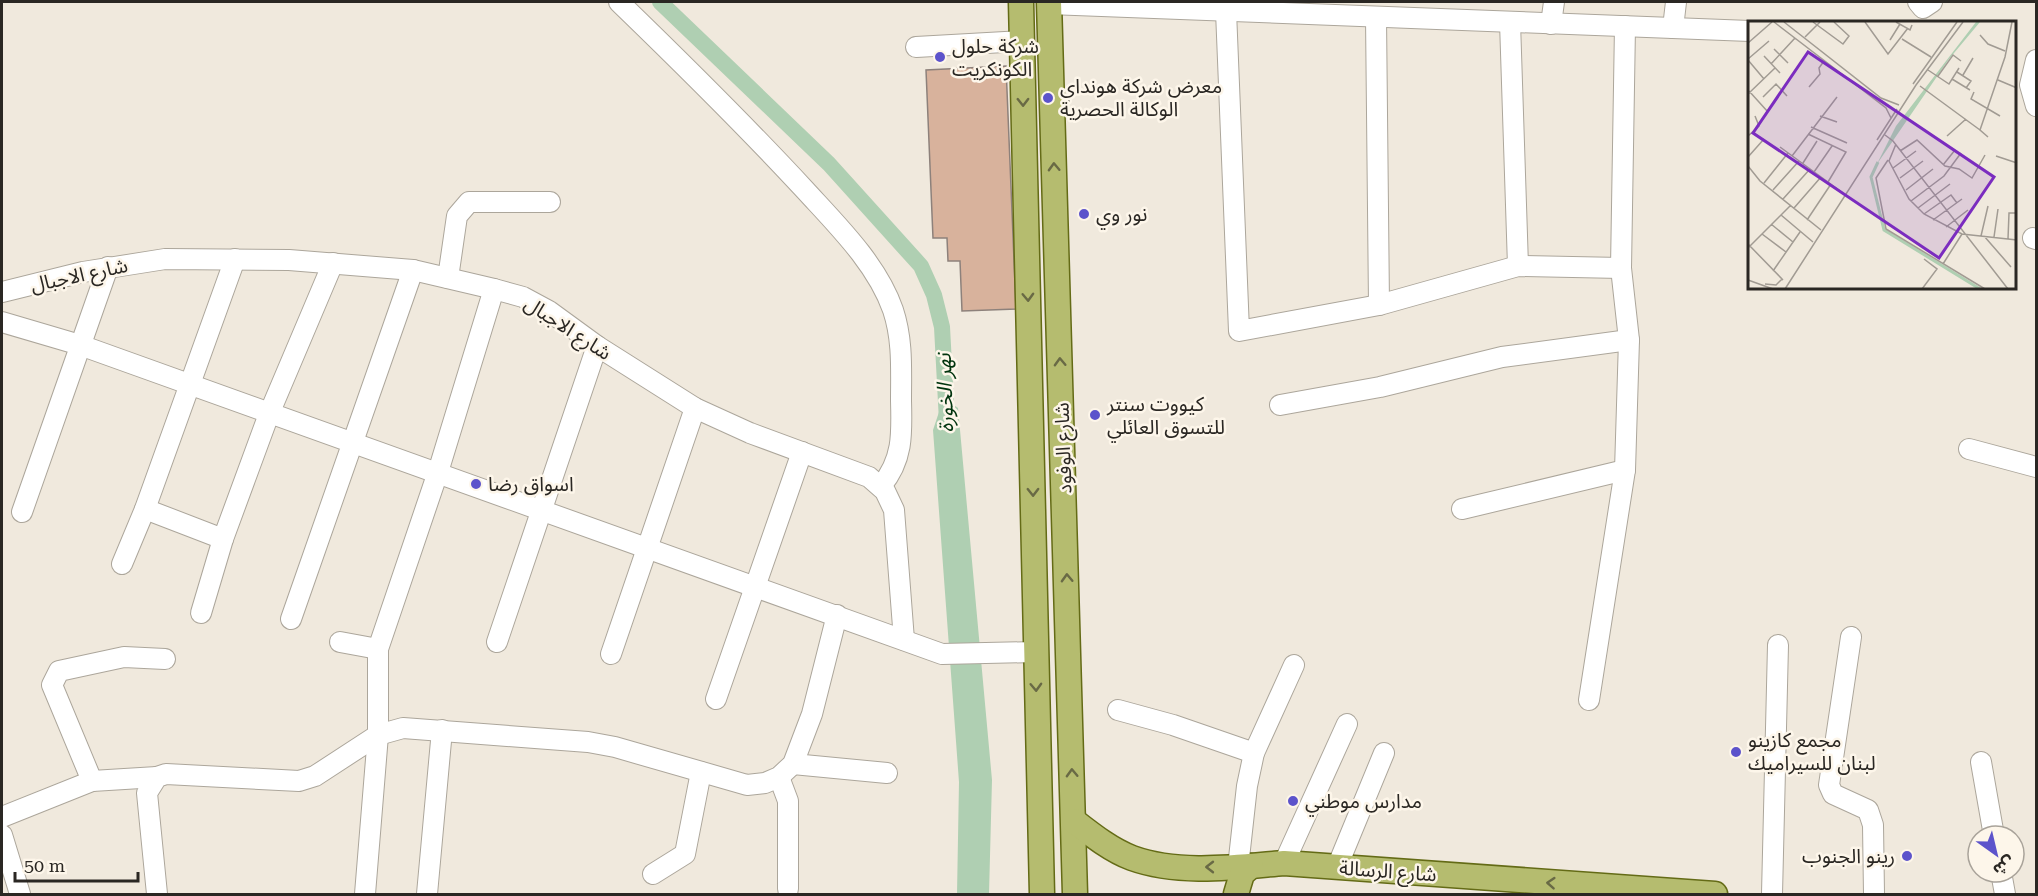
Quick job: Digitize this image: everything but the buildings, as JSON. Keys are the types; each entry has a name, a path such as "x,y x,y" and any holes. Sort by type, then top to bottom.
{"main road":[{"name":"شارع الوفود","path":"1021,2 1042,894"},
{"name":"شارع الوفود","path":"1049,3 1075,894"},
{"name":"شارع الرسالة","path":"1074,821 1116,850 1148,862 1182,867 1284,863 1714,894"},
{"path":"1236,894 1244,866"}],"street":[{"path":"619,2 778,161 830,218 881,285 893,311 899,338 902,432 897,461 881,486 891,500 896,520 904,640"},
{"path":"1551,24 1554,2"},
{"path":"1673,28 1676,2"},
{"path":"1918,2 1923,8 1932,2"},
{"path":"1049,3 1194,6 1226,11 1300,8 1376,17 1430,10 1510,22 1748,31"},
{"path":"1226,11 1239,331 1379,305 1518,266 1621,268"},
{"path":"1376,17 1379,305"},
{"path":"1510,22 1518,266"},
{"path":"1589,700 1625,470 1629,340 1621,268 1626,26"},
{"path":"916,47 1022,41"},
{"path":"2037,60 2030,85 2037,106"},
{"path":"448,278 457,216 468,202 550,202"},
{"name":"شارع الاجبال","path":"2,292 108,267 165,258 333,263 413,270 523,297 549,311 597,346 696,408 802,452 859,472 881,486"},
{"path":"122,564 191,385 235,259"},
{"path":"201,613 223,539 269,414 333,263"},
{"path":"22,512 108,267"},
{"path":"291,619 413,270"},
{"path":"365,894 378,735 378,649 438,472 494,289"},
{"path":"2,322 80,345 942,654 1035,652"},
{"path":"1280,405 1380,387 1502,357 1629,340"},
{"path":"497,642 597,346"},
{"path":"611,654 696,408"},
{"path":"1969,449 2037,467"},
{"path":"716,699 802,452"},
{"path":"1462,509 1625,470"},
{"path":"145,509 223,539"},
{"path":"788,889 786,770 812,714 837,615"},
{"path":"1851,637 1829,785 1833,794 1868,810 1873,825 1874,894"},
{"path":"340,642 378,649"},
{"path":"1773,894 1778,645"},
{"path":"92,781 52,685 59,671 124,657 165,658"},
{"path":"1244,866 1246,786 1254,753 1294,665"},
{"path":"1118,710 1182,728 1254,753"},
{"path":"1284,863 1347,724"},
{"path":"2,817 92,781 157,777 166,774 299,781 315,776 378,735 403,728 442,729 588,742 615,747 747,785 765,783 786,770 886,773"},
{"path":"427,894 442,729"},
{"path":"1337,867 1384,753"},
{"path":"1981,762 1993,824"},
{"path":"653,874 685,854 701,772"},
{"path":"157,777 147,793 157,894"},
{"path":"2,835 20,894"}],"shaded area":[{"name":"نهر الخورة","path":"947,400 958,408 992,780 989,894 957,894 959,782 933,430 939,412"}],"waterway":[{"name":"نهر الخورة","path":"660,2 829,164 921,266 934,295 942,327 947,421"}],"place":[{"name":"شركة حلول الكونكريت","path":"940,57"},
{"name":"معرض شركة هونداي الوكالة الحصرية","path":"1048,98"},
{"name":"نور وي","path":"1084,214"},
{"name":"كيووت سنتر للتسوق العائلي","path":"1095,415"},
{"name":"اسواق رضا","path":"476,484"},
{"name":"مجمع كازينو لبنان للسيراميك","path":"1736,752"},
{"name":"مدارس موطني","path":"1293,801"},
{"name":"رينو الجنوب","path":"1907,856"}]}
